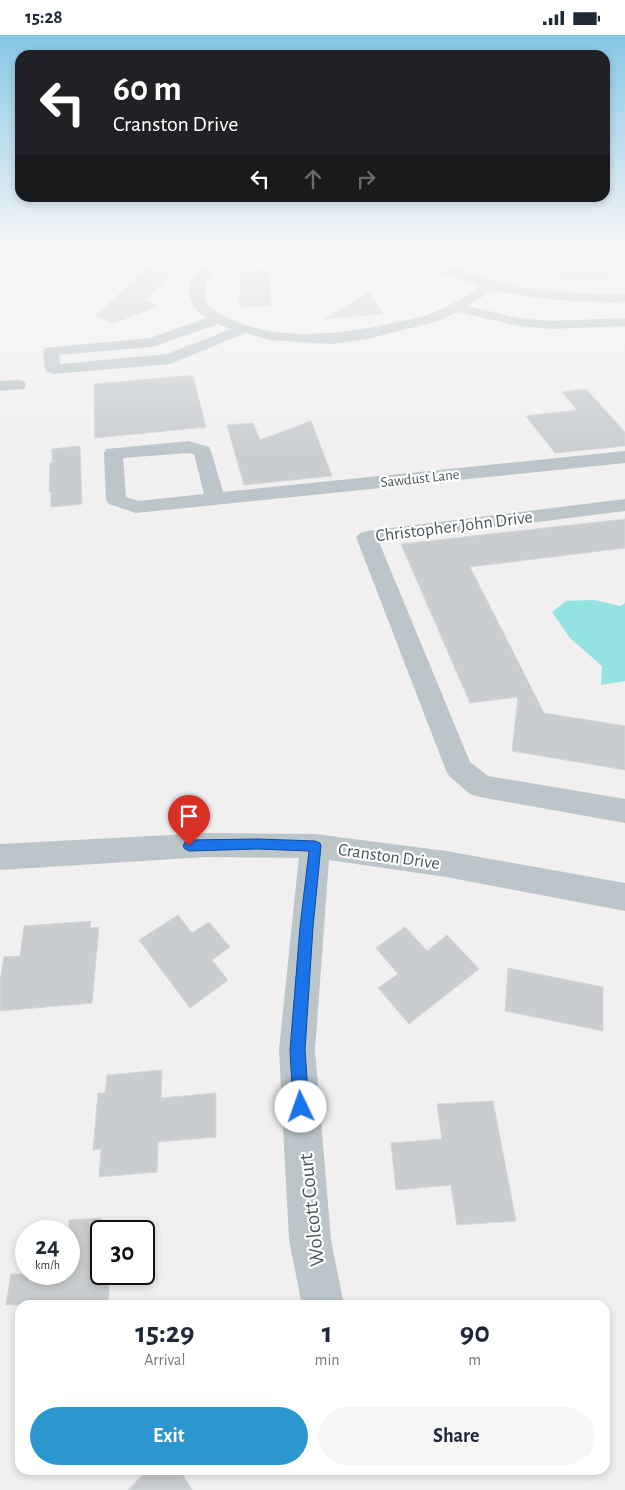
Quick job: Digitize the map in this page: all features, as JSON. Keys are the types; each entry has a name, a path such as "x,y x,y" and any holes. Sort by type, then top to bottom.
{"street":[{"path":"215,320 152,342 51,351 53,369 170,359 244,329"},
{"path":"220,320 244,329 269,335 302,338 354,337 426,320"},
{"path":"507,320 519,323 570,325 625,322"},
{"path":"0,387 18,385"},
{"name":"Sawdust Lane","path":"215,498 202,451 189,447 113,453 116,500 136,507 625,457"},
{"name":"Christopher John Drive","path":"625,505 367,537 458,769 480,786 625,811"},
{"name":"Cranston Drive","path":"0,857 207,845 315,846 446,864 625,897"},
{"name":"Wolcott Court","path":"315,846 298,1050 310,1240 322,1300"}],"water":[{"path":"594,600 620,606 625,603 625,681 601,685 602,666 570,638 552,612 566,601"}],"building":[{"path":"106,320 122,320 114,323"},
{"path":"193,376 206,427 95,438 94,384"},
{"path":"586,389 625,432 625,446 555,453 526,416 577,410 562,392"},
{"path":"311,421 332,476 244,485 227,425 253,423 260,440"},
{"path":"80,446 82,504 51,507 51,492 49,492 52,449"},
{"path":"625,519 625,548 470,567 544,713 625,726 625,770 512,751 518,697 470,703 401,544"},
{"path":"178,915 192,933 209,922 230,947 212,960 228,980 190,1008 139,940"},
{"path":"91,921 90,928 99,927 92,1003 0,1011 0,981 4,957 20,956 24,926"},
{"path":"405,927 427,951 447,935 479,969 409,1024 378,988 398,974 376,948"},
{"path":"508,968 603,987 603,1031 505,1011"},
{"path":"162,1070 161,1098 216,1093 216,1137 158,1142 157,1172 99,1177 101,1149 93,1150 98,1093 105,1093 107,1075"},
{"path":"493,1101 516,1221 457,1225 451,1185 396,1190 391,1143 442,1139 437,1104"},
{"path":"101,1218 101,1220 90,1220 90,1285 109,1285 108,1300 15,1300 15,1305 6,1305 11,1274 15,1274 15,1285 80,1285 80,1220 69,1220"},
{"path":"142,1475 183,1475 192,1490 128,1490"}],"route":[{"path":"189,846 258,844 315,846 298,1050 301,1107"}]}
